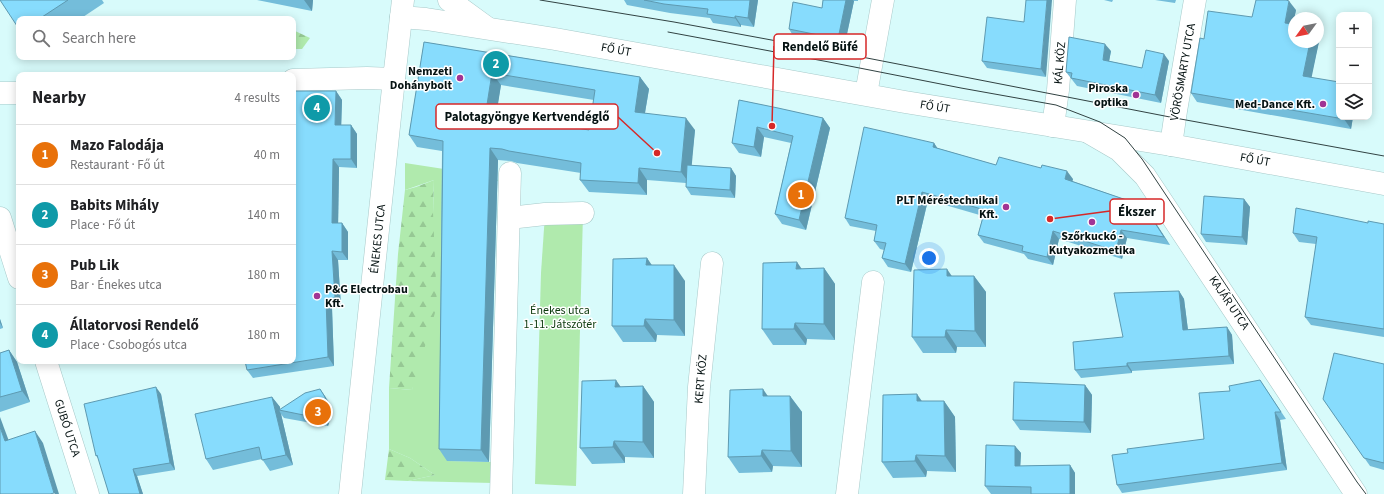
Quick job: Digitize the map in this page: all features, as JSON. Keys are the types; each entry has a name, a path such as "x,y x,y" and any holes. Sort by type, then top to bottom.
{"street":[{"name":"FŐ ÚT","path":"449,0 486,28"},
{"path":"866,94 883,0"},
{"name":"KÁL KÖZ","path":"1053,126 1058,90 1065,0"},
{"name":"VÖRÖSMARTY UTCA","path":"1171,145 1195,0"},
{"name":"FŐ ÚT","path":"402,9 426,19 486,28 1053,126 1084,130 1384,184"},
{"name":"ÉNEKES UTCA","path":"350,494 402,9"},
{"path":"296,80 367,78 394,79"},
{"path":"0,92 16,93"},
{"name":"KAJÁR UTCA","path":"1084,130 1119,150 1145,176 1356,494"},
{"path":"501,494 510,173"},
{"path":"509,218 583,212"},
{"path":"0,218 16,269"},
{"name":"KERT KÖZ","path":"694,494 699,387 712,263"},
{"path":"847,494 873,282"},
{"name":"GUBÓ UTCA","path":"47,364 88,494"}],"green space":[{"path":"296,31 310,38 302,49 296,49"},
{"path":"405,163 496,177 498,181 451,180 447,461 494,462 493,483 408,481 435,475 410,458 389,449 389,388 412,390 433,213 434,180 405,190"},
{"path":"434,180 433,213 437,306 412,390 389,388 398,254 405,190"},
{"name":"Énekes utca 1-11. Játszótér","path":"583,213 576,486 535,484 541,273 545,214"},
{"path":"389,449 410,458 435,475 408,481 385,480"}],"building":[{"path":"0,0 68,0 44,16 16,16 16,24"},
{"path":"644,0 750,0 748,18 735,16 735,18 707,14 708,9"},
{"path":"823,0 846,0 838,39 789,29 793,2 822,8"},
{"path":"1026,0 1047,0 1041,69 982,61 987,17 1024,22"},
{"path":"1256,0 1289,1 1285,23 1288,23 1288,48 1309,48 1303,76 1336,82 1336,118 1191,93 1200,38 1204,39 1208,11 1252,17"},
{"path":"1069,37 1105,44 1103,60 1142,68 1146,50 1164,54 1155,95 1071,78 1072,73 1066,72"},
{"path":"424,42 640,77 635,112 686,118 681,172 639,168 638,183 580,180 581,163 490,148 481,450 439,449 443,141 409,135","holes":["492,73 595,90 589,130 486,111"]},
{"path":"296,91 336,91 335,125 351,125 351,159 333,159 332,223 342,223 342,252 332,251 335,298 326,299 328,357 296,362"},
{"path":"739,100 823,118 799,220 775,214 793,136 757,127 754,147 732,143"},
{"path":"864,127 934,143 933,147 996,165 999,157 1041,168 1042,165 1067,171 1065,179 1144,206 1164,237 1121,230 1116,251 1053,231 1047,257 1022,251 1023,246 978,235 985,210 922,192 905,264 882,258 886,243 874,241 877,225 845,218"},
{"path":"687,165 731,168 730,190 686,187"},
{"path":"1204,196 1244,199 1242,237 1201,234"},
{"path":"1296,208 1368,223 1368,221 1384,224 1384,329 1305,317 1317,237 1293,233"},
{"path":"647,258 646,265 674,265 674,320 645,319 644,326 612,326 613,259"},
{"path":"797,262 796,269 824,268 824,324 795,323 794,329 762,329 763,263"},
{"path":"947,269 947,276 974,276 975,331 946,330 945,337 912,337 914,270"},
{"path":"1179,291 1183,330 1227,327 1229,356 1127,363 1127,366 1075,370 1073,342 1123,337 1114,293"},
{"path":"9,350 22,391 0,397 0,353"},
{"path":"1334,353 1384,364 1384,463 1364,458 1323,399"},
{"path":"246,364 284,364 247,370"},
{"path":"616,380 615,387 643,386 643,442 614,441 613,447 580,448 582,381"},
{"path":"1260,380 1281,412 1275,412 1282,463 1117,485 1112,455 1128,453 1127,449 1204,439 1199,393 1230,391 1229,386"},
{"path":"1014,382 1085,385 1084,422 1013,420"},
{"path":"156,387 170,463 133,469 140,494 109,494 97,455 96,456 84,404"},
{"path":"320,389 325,397 326,408 323,419 279,410 305,393"},
{"path":"763,389 763,396 790,396 791,451 762,450 761,456 728,457 730,390"},
{"path":"917,394 917,401 944,401 945,456 916,455 915,461 882,462 883,395"},
{"path":"272,397 286,455 262,460 259,447 206,459 195,414"},
{"path":"0,427 5,441 35,431 54,493 0,494"},
{"path":"986,445 1015,446 1015,466 1070,465 1070,494 1031,494 1031,487 985,486"}],"tram line":[{"path":"540,0 674,22 831,51 1175,118 1384,156"},
{"path":"668,32 1056,105 1100,122 1125,138 1142,159 1366,494"}],"place":[{"name":"Babits Mihály","path":"496,64"},
{"name":"Nemzeti Dohánybolt","path":"460,78"},
{"name":"Piroska optika","path":"1136,95"},
{"name":"Med-Dance Kft.","path":"1323,104"},
{"name":"Állatorvosi Rendelő","path":"317,108"},
{"name":"Rendelő Büfé","path":"772,126"},
{"name":"Palotagyöngye Kertvendéglő","path":"657,153"},
{"name":"Mazo Falodája","path":"801,195"},
{"name":"PLT Méréstechnikai Kft.","path":"1006,207"},
{"name":"Ékszer","path":"1050,219"},
{"name":"Szőrkuckó - Kutyakozmetika","path":"1092,222"},
{"name":"P&G Electrobau Kft.","path":"317,296"},
{"name":"Pub Lik","path":"318,412"}]}
